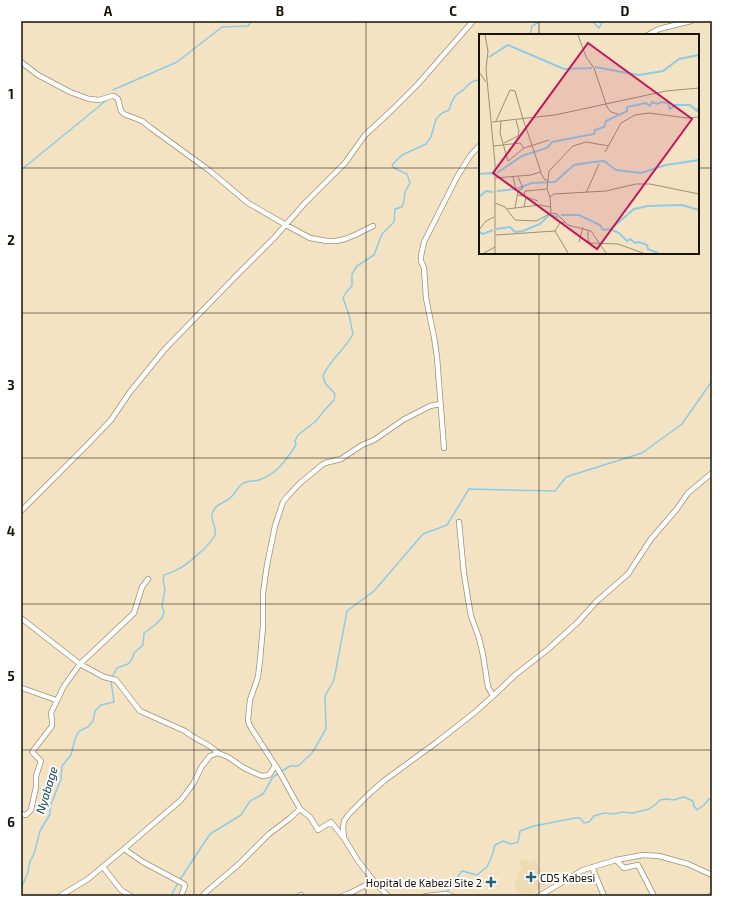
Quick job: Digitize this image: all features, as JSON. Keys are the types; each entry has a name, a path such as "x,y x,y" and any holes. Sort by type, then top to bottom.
{"street":[{"path":"21,511 110,420 130,392 165,349 345,163 365,135 418,84 473,21"},
{"path":"650,34 659,29 691,21"},
{"path":"21,62 38,75 70,92 89,99 99,100 114,96 118,99 121,111 124,114 142,121 210,171 248,203 310,238 336,241 345,239 373,226"},
{"path":"444,448 437,358 426,298 424,268 421,261 421,256 424,242 457,176 470,156 479,146"},
{"path":"388,896 358,861 344,838 331,822 318,830 310,817 300,809 275,765 249,724 250,700 258,677 263,626 263,593 267,564 275,526 283,502 299,484 325,463 341,459 362,445 374,440 403,420 430,406 440,404"},
{"path":"344,838 344,821 370,793 402,767 437,742 493,696 515,675 547,650 577,623 597,602 628,574 651,539 676,510 684,497 692,488 712,473"},
{"path":"459,522 468,599 480,644 488,687 493,696"},
{"path":"21,814 26,815 31,810 36,787 36,776 41,761 32,752 52,726 51,713 56,700 80,664 134,613 142,587 148,579"},
{"path":"21,618 80,664 104,677 116,680 140,711 185,731 190,736 214,748 218,753 228,757 244,768 262,776 269,775 275,765"},
{"path":"21,688 56,700"},
{"path":"60,896 88,879 181,800 193,784 202,766 210,756 218,753"},
{"path":"203,896 270,834 300,809"},
{"path":"124,849 143,862 184,884 184,892 181,896"},
{"path":"538,896 583,870 616,860 643,855 659,856 688,864 712,875"},
{"path":"616,860 624,868 638,865 654,896"},
{"path":"103,867 121,890 131,896"},
{"path":"592,867 604,896"},
{"path":"342,896 374,881"},
{"path":"426,896 446,894 452,896"}],"shaded area":[{"name":"CDS Kabesi","path":"526,858 530,863 536,859 543,874 546,886 531,894 520,896 515,888 516,878 519,876 517,873 523,869 519,862"}],"waterway":[{"path":"113,90 177,62 222,27 248,26 252,21"},
{"name":"Nyabage","path":"530,34 532,26 541,21"},
{"name":"Nyabage","path":"592,21 599,28 603,21"},
{"name":"Nyabage","path":"112,677 117,668 128,664 134,653 143,645 144,633 162,618 164,612 162,606 165,589 163,581 164,575 182,567 205,548 213,538 215,534 215,527 212,515 215,508 227,501 244,483 259,480 276,470 285,461 296,445 295,441 298,435 316,421 334,400 335,394 325,383 323,376 329,365 350,340 353,334 349,315 343,298 352,286 352,274 357,266 374,255 382,234 394,222 395,209 402,207 405,192 410,183 407,174 394,168 392,165 402,155 426,144 431,137 436,119 442,113 449,110 457,94 471,83 479,80"},
{"path":"21,170 108,99"},
{"path":"171,896 179,881 210,834 241,815 250,801 263,794 273,777 290,766 298,766 312,753 326,729 325,696 334,680 347,611 374,591 423,534 447,525 469,489 555,491 566,477 642,453 682,424 712,381"},
{"name":"Nyabage","path":"21,889 28,872 30,861 34,854 40,831 50,814 50,807 61,779 62,766 71,755 75,739 79,731 88,727 93,721 95,711 101,705 114,702 111,681"},
{"path":"446,893 462,871 477,875 487,867 495,845 503,841 511,844 518,842 520,831 534,826 575,818 580,818 584,823 589,822 594,816 604,813 633,813 649,809 660,800 673,800 684,797 693,801 697,810 709,799 712,799"}],"place":[{"name":"CDS Kabesi","path":"531,877"},
{"name":"Hopital de Kabezi Site 2","path":"491,882"}]}
